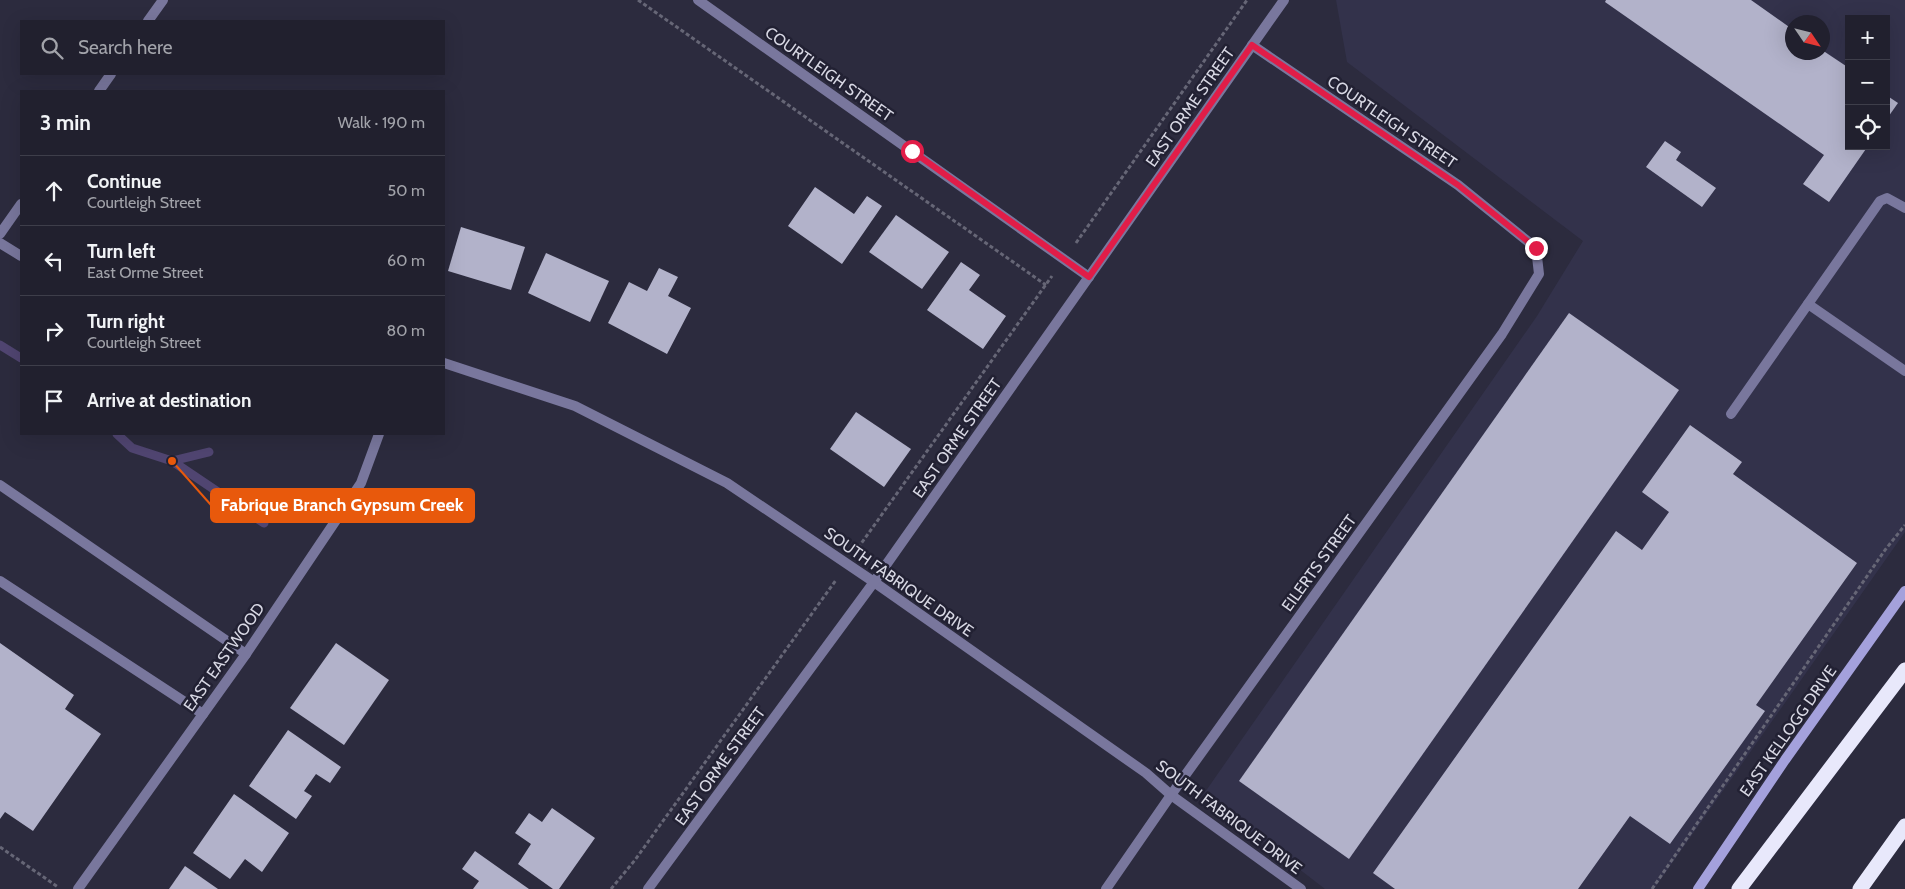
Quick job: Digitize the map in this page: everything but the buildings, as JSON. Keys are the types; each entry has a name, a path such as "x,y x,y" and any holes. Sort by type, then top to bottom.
{"highway":[{"path":"1739,889 1905,670"},
{"path":"1860,889 1905,826"}],"main road":[{"name":"EAST KELLOGG DRIVE","path":"1698,889 1784,760 1905,591"}],"street":[{"path":"149,20 163,0"},
{"name":"COURTLEIGH STREET","path":"698,0 1089,277"},
{"name":"EAST ORME STREET","path":"648,889 874,582 1284,0"},
{"name":"COURTLEIGH STREET","path":"1252,45 1458,185 1536,248"},
{"path":"100,90 111,75"},
{"path":"1731,414 1880,201 1887,198 1905,208"},
{"path":"0,234 20,205"},
{"path":"0,244 20,255"},
{"name":"EILERTS STREET","path":"1106,889 1171,795 1502,334 1539,274 1536,248"},
{"path":"1808,304 1905,371"},
{"name":"SOUTH FABRIQUE DRIVE","path":"445,363 575,406 727,483 874,582 1146,773 1171,795 1301,889"},
{"name":"EAST EASTWOOD","path":"78,889 246,654 361,483 379,435"},
{"path":"0,486 246,654"},
{"path":"0,581 203,714"}],"path":[{"path":"638,0 1046,285"},
{"path":"611,889 635,860 847,564 1064,260 1246,0"},
{"path":"1652,889 1885,550 1905,525"},
{"path":"0,847 60,889"}],"shaded area":[{"path":"1336,0 1905,0 1905,532 1654,889 1325,889 1203,795 1537,316 1583,241 1347,62"}],"waterway":[{"path":"0,345 20,357"},
{"path":"118,435 132,448 172,461 209,452"},
{"path":"172,461 264,523"}],"place":[{"name":"Fabrique Branch Gypsum Creek","path":"172,461"}],"route":[{"path":"912,151 1089,277 1252,45 1458,185 1536,248"}]}
